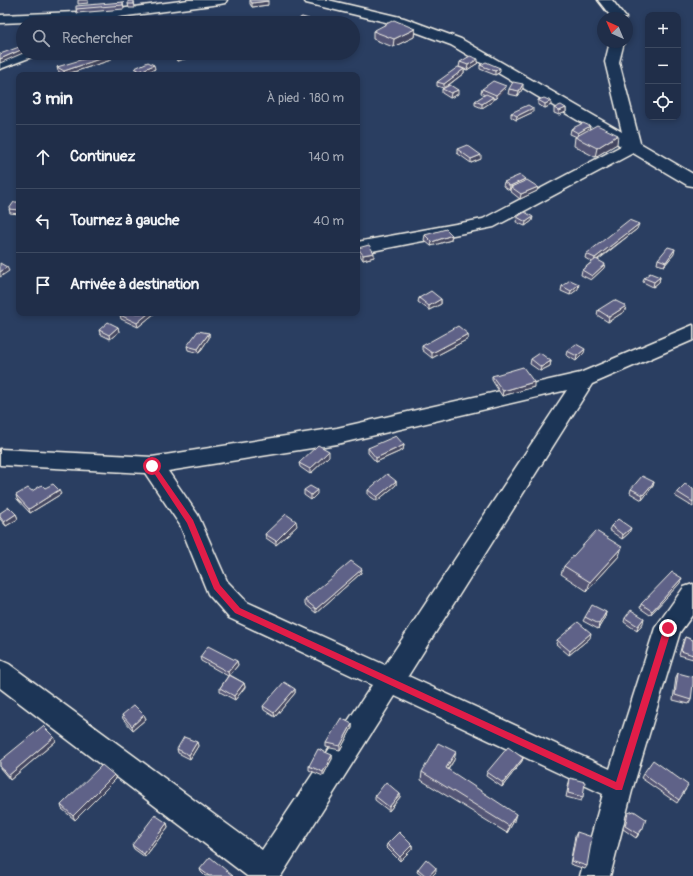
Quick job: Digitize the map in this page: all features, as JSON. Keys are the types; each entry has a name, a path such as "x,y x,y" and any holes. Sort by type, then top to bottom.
{"street":[{"path":"71,16 95,15 220,0"},
{"path":"311,0 399,21 456,42 693,181"},
{"path":"605,0 614,12"},
{"path":"0,19 16,18"},
{"path":"616,48 612,62 633,146"},
{"path":"0,65 16,58"},
{"path":"360,247 488,223 633,146"},
{"path":"0,457 152,466 337,436 585,379 693,332"},
{"path":"0,672 265,874 585,379"},
{"path":"152,466 190,522 217,587 238,610 619,787"},
{"path":"595,876 619,787 668,628 693,594"}],"building":[{"path":"250,0 268,0 268,1 252,3"},
{"path":"128,1 134,1 134,4 128,4"},
{"path":"123,2 123,5 76,9 76,6"},
{"path":"394,20 415,29 394,39 373,31"},
{"path":"16,48 16,52 0,59 0,54"},
{"path":"470,56 478,59 468,65 460,62"},
{"path":"80,60 96,60 64,71 57,67"},
{"path":"148,62 154,65 140,71 135,68"},
{"path":"486,62 500,68 495,71 480,65"},
{"path":"458,67 464,69 444,84 437,82"},
{"path":"493,81 506,86 496,95 482,89"},
{"path":"513,82 523,84 519,91 509,89"},
{"path":"450,85 458,90 451,93 442,89"},
{"path":"486,94 493,97 482,104 475,101"},
{"path":"544,98 551,101 545,104 538,100"},
{"path":"528,105 533,108 517,116 511,113"},
{"path":"561,105 566,108 559,111 554,108"},
{"path":"583,123 590,126 578,133 571,129"},
{"path":"597,125 618,135 597,148 575,137"},
{"path":"467,145 481,155 471,159 457,149"},
{"path":"520,175 525,179 510,186 504,182"},
{"path":"527,180 538,187 521,194 511,187"},
{"path":"14,202 16,202 16,210 9,209"},
{"path":"525,212 533,217 526,222 517,217"},
{"path":"629,220 639,224 595,258 586,254"},
{"path":"446,229 452,235 432,242 425,235"},
{"path":"369,245 374,253 363,255 360,251 360,247"},
{"path":"668,247 675,249 666,262 658,259"},
{"path":"596,259 605,264 592,276 582,270"},
{"path":"0,263 7,267 0,272"},
{"path":"650,273 660,277 654,282 644,278"},
{"path":"570,280 579,284 571,291 562,286"},
{"path":"431,291 441,299 429,306 419,298"},
{"path":"614,300 626,306 609,317 598,310"},
{"path":"122,316 145,316 137,323"},
{"path":"108,322 118,327 109,335 99,330"},
{"path":"458,326 468,334 432,353 422,346"},
{"path":"198,331 209,333 198,349 187,346"},
{"path":"576,344 585,349 577,356 567,351"},
{"path":"540,353 551,361 541,367 531,359"},
{"path":"523,367 534,382 503,391 492,376"},
{"path":"396,436 404,445 376,458 368,448"},
{"path":"318,445 329,451 310,469 299,463"},
{"path":"387,474 396,481 377,497 368,490"},
{"path":"642,476 654,482 643,495 631,489"},
{"path":"53,484 59,490 29,509 16,495 28,488 32,491 42,485 45,488"},
{"path":"685,484 693,489 693,502 677,492"},
{"path":"310,486 317,490 311,495 304,490"},
{"path":"9,507 16,514 4,522 0,517 0,513"},
{"path":"286,514 296,521 276,541 265,534"},
{"path":"618,519 631,528 623,535 611,526"},
{"path":"596,531 622,547 590,582 564,566"},
{"path":"351,561 362,569 316,609 305,600"},
{"path":"672,572 682,578 652,611 641,604"},
{"path":"592,605 606,612 599,624 585,617"},
{"path":"631,610 644,618 638,626 625,618"},
{"path":"578,622 591,633 570,651 557,640"},
{"path":"685,637 693,640 693,655 681,651"},
{"path":"208,646 237,661 228,672 200,657"},
{"path":"678,673 693,677 691,700 675,695"},
{"path":"229,675 244,683 234,696 220,688"},
{"path":"284,682 295,689 274,713 263,706"},
{"path":"134,705 144,715 132,726 122,715"},
{"path":"341,718 352,724 340,746 326,743"},
{"path":"43,726 54,737 8,776 0,766 0,761"},
{"path":"184,737 197,742 189,755 177,749"},
{"path":"438,743 456,752 446,768 516,814 509,826 422,772"},
{"path":"508,747 523,758 503,783 487,772"},
{"path":"318,749 332,755 323,772 309,766"},
{"path":"653,760 688,785 679,800 643,774"},
{"path":"102,765 114,775 73,816 61,805"},
{"path":"570,778 585,782 583,797 568,793"},
{"path":"386,782 400,794 389,807 375,796"},
{"path":"634,811 646,819 643,828 638,834 625,826 628,813"},
{"path":"155,815 167,823 144,854 132,845"},
{"path":"399,832 412,845 400,857 387,844"},
{"path":"577,832 592,837 587,866 571,861"},
{"path":"210,857 233,876 209,876 200,869"},
{"path":"426,859 436,868 429,876 426,876 418,869"}],"route":[{"path":"152,466 190,522 217,587 238,610 619,787 668,628"}]}
